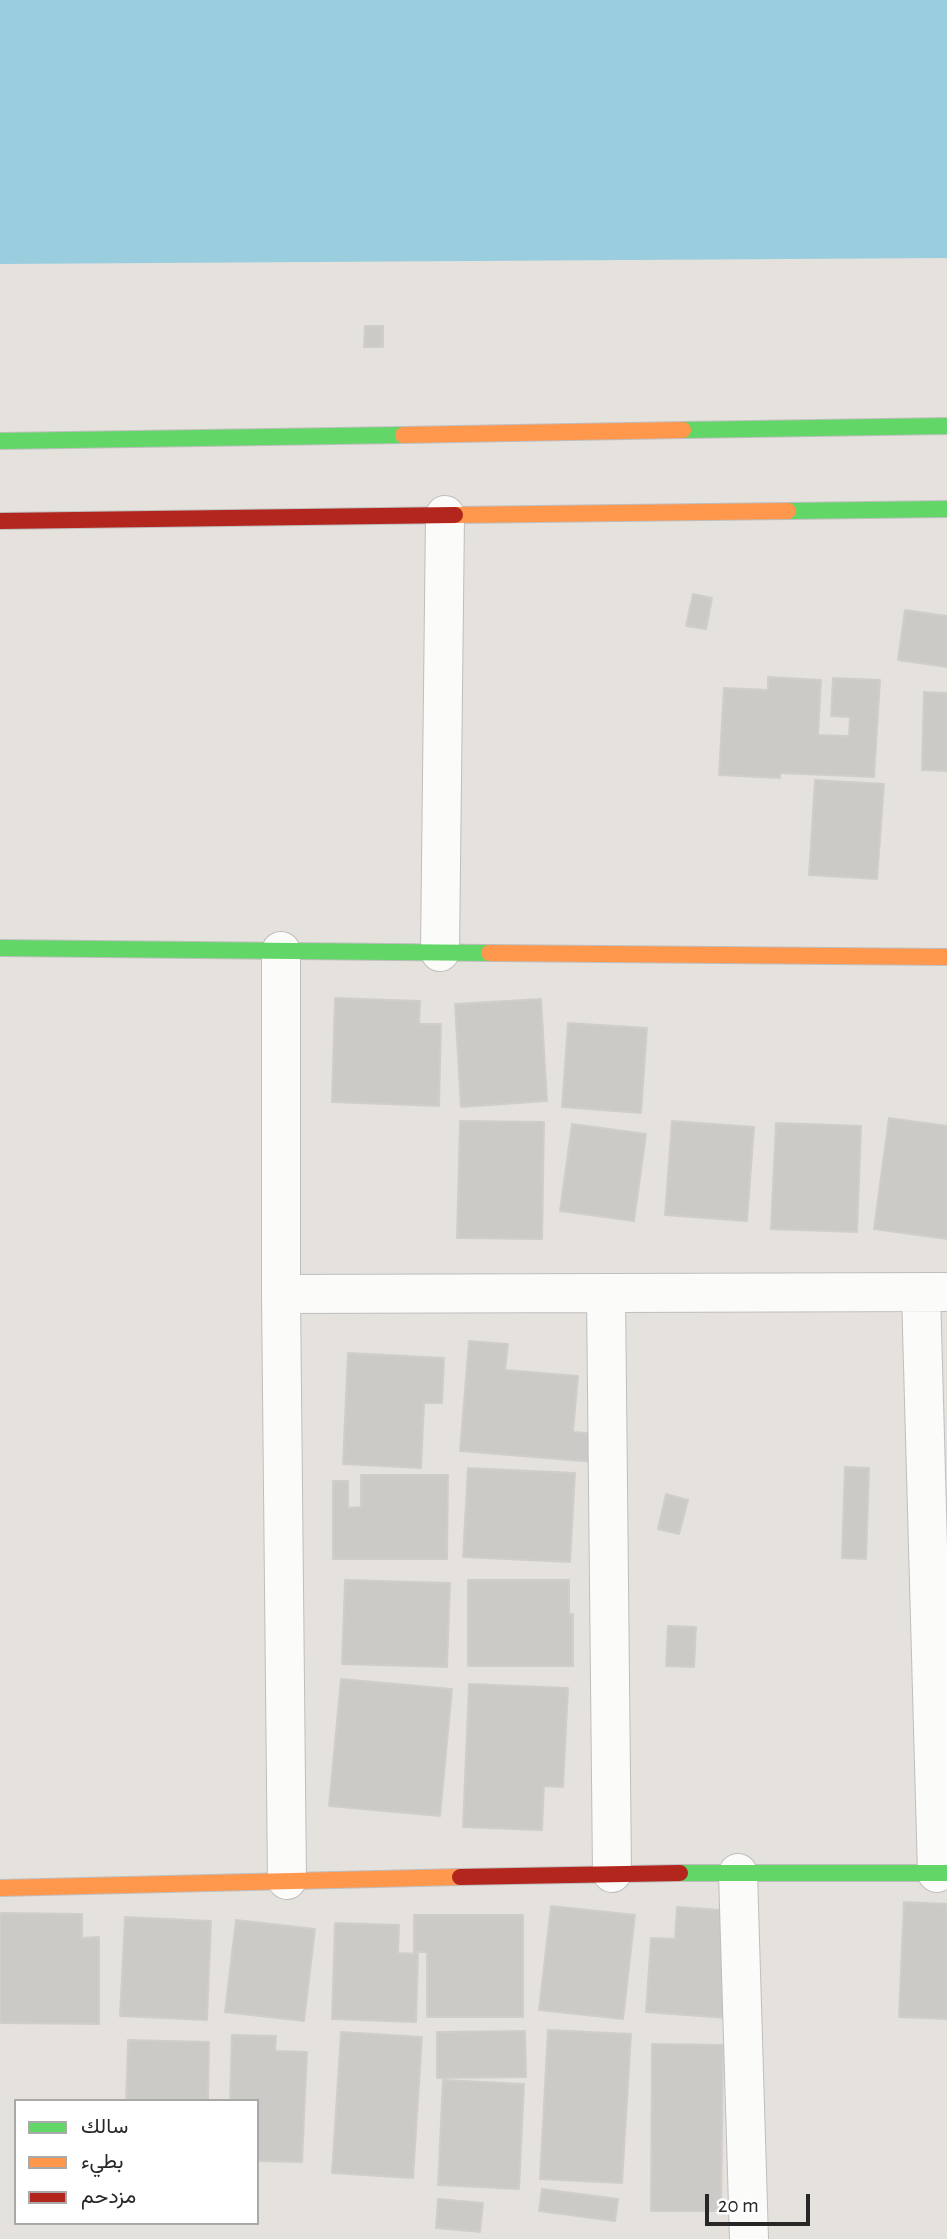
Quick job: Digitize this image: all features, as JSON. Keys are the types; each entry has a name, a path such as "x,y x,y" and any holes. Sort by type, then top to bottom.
{"street":[{"path":"0,441 947,426"},
{"path":"0,521 947,509"},
{"path":"440,952 445,515"},
{"path":"0,948 947,957"},
{"path":"281,951 281,1294 287,1880"},
{"path":"0,1888 612,1872 942,1873 934,1292 281,1294"},
{"path":"606,1293 612,1872"},
{"path":"738,1873 749,2239"}],"water":[{"path":"0,0 947,0 947,258 0,264"}],"building":[{"path":"365,326 383,326 383,347 364,347"},
{"path":"693,594 712,598 706,629 686,626"},
{"path":"905,610 947,616 947,667 898,660"},
{"path":"768,677 821,680 818,735 849,736 850,717 831,716 833,678 880,680 874,777 780,773 780,778 719,775 724,688 768,690"},
{"path":"924,692 947,693 947,771 922,770"},
{"path":"815,780 884,784 877,879 809,875"},
{"path":"335,998 420,1001 419,1024 441,1024 439,1106 332,1102"},
{"path":"541,999 547,1101 461,1107 455,1004"},
{"path":"568,1023 647,1028 641,1113 562,1107"},
{"path":"889,1118 947,1126 947,1239 874,1229"},
{"path":"460,1121 544,1122 542,1239 457,1238"},
{"path":"672,1121 754,1127 747,1221 665,1215"},
{"path":"776,1123 861,1126 857,1232 771,1229"},
{"path":"572,1124 646,1134 634,1221 560,1211"},
{"path":"469,1341 508,1344 505,1370 578,1376 573,1432 599,1434 596,1462 460,1451"},
{"path":"348,1353 444,1358 442,1403 424,1403 421,1468 343,1464"},
{"path":"845,1467 869,1468 866,1559 842,1558"},
{"path":"468,1468 575,1473 570,1562 463,1557"},
{"path":"361,1475 448,1475 447,1559 333,1559 333,1481 348,1481 348,1508 361,1507"},
{"path":"666,1494 688,1500 679,1534 658,1529"},
{"path":"345,1580 450,1583 447,1667 342,1664"},
{"path":"468,1580 569,1580 569,1614 573,1614 573,1666 468,1666"},
{"path":"668,1626 696,1627 694,1667 666,1666"},
{"path":"341,1679 452,1689 440,1816 329,1806"},
{"path":"469,1684 568,1688 563,1787 544,1786 542,1830 463,1827"},
{"path":"904,1902 947,1904 947,2019 899,2017"},
{"path":"551,1906 635,1915 623,2019 539,2010"},
{"path":"677,1907 734,1911 726,2018 646,2012 651,1938 675,1939"},
{"path":"0,1913 82,1914 82,1938 99,1937 99,2024 0,2023"},
{"path":"414,1915 523,1915 523,2017 427,2017 427,1952 414,1952"},
{"path":"125,1917 211,1921 207,2020 120,2016"},
{"path":"236,1920 315,1929 304,2021 225,2012"},
{"path":"335,1923 399,1925 398,1953 418,1954 416,2022 332,2019"},
{"path":"548,2030 631,2034 622,2183 540,2179"},
{"path":"525,2031 526,2077 437,2078 437,2032"},
{"path":"341,2032 422,2037 413,2178 332,2173"},
{"path":"232,2035 276,2036 275,2051 307,2052 302,2162 259,2161 259,2099 230,2099"},
{"path":"128,2040 209,2042 208,2099 126,2099"},
{"path":"652,2044 723,2045 721,2211 651,2211"},
{"path":"443,2080 524,2084 519,2189 438,2185"},
{"path":"542,2189 618,2199 615,2221 539,2211"},
{"path":"438,2199 483,2203 480,2232 436,2228"}],"traffic: fast":[{"path":"683,430 947,426"},
{"path":"0,441 403,435"},
{"path":"788,511 947,509"},
{"path":"0,948 489,953"},
{"path":"680,1873 947,1873"}],"traffic: slow":[{"path":"403,435 683,430"},
{"path":"455,515 788,511"},
{"path":"489,953 947,957"},
{"path":"0,1888 460,1877"}],"traffic: jam":[{"path":"0,521 455,515"},
{"path":"460,1877 680,1873"}]}
